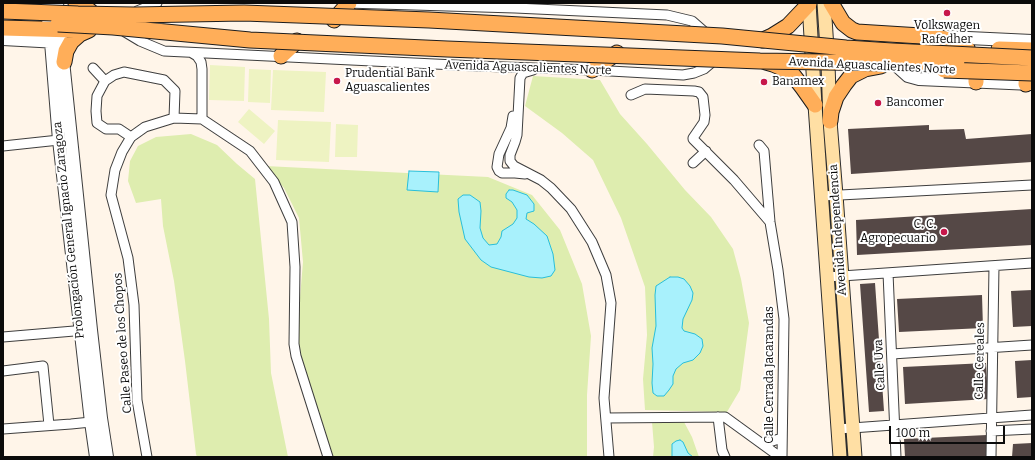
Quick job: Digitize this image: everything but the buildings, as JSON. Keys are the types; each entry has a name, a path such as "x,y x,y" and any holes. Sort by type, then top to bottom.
{"main road":[{"path":"76,3 90,11"},
{"path":"334,20 349,3"},
{"path":"763,40 788,26 814,3"},
{"name":"Avenida Independencia","path":"814,3 820,63 830,121 855,457"},
{"path":"831,3 843,23 857,32 937,37 953,41 967,48"},
{"name":"Avenida Aguascalientes Norte","path":"3,6 52,6 90,11 137,11 711,38 1032,50"},
{"path":"3,11 134,15 244,13 422,20 722,36 861,49 1032,58"},
{"path":"3,20 113,27 250,40 447,50 763,61 780,67 792,75 815,105"},
{"name":"Avenida Aguascalientes Norte","path":"3,28 56,36 90,30 298,41 617,53 713,59 898,67 976,76 1030,76"},
{"path":"64,62 66,51 71,42 80,34 90,30"},
{"path":"281,56 298,41"},
{"path":"592,70 617,53"},
{"path":"763,61 769,65 777,66 919,69 1030,76"},
{"name":"Avenida Independencia","path":"820,63 815,105 840,457"},
{"path":"830,121 831,112 836,98 851,76 865,69 881,66"}],"street":[{"name":"Avenida Aguascalientes Norte","path":"137,11 158,3"},
{"path":"341,3 520,5 667,15 692,21 711,38"},
{"name":"Prolongación General Ignacio Zaragoza","path":"52,6 56,36 59,140 86,330 107,457"},
{"name":"Avenida Aguascalientes Norte","path":"125,32 140,41 164,51 192,53 683,75 704,69 712,63 713,59"},
{"name":"Avenida Aguascalientes Norte","path":"3,39 56,36"},
{"name":"Prolongación General Ignacio Zaragoza","path":"56,36 64,62 86,330 91,422 96,457"},
{"path":"937,37 1032,41"},
{"path":"192,53 199,58 201,62 202,119 250,151 274,182 292,222 295,268 294,344 296,356 328,457"},
{"path":"202,69 206,59 215,54"},
{"path":"476,66 508,70 514,75 512,124 499,154 497,167 502,173 515,172 534,176"},
{"path":"93,68 105,81"},
{"path":"540,68 525,72 520,78 517,134 510,158 511,163 514,166 541,180 571,209 592,242 606,275 611,303 604,398 609,457"},
{"path":"131,137 119,129 106,129 97,123 97,96 105,81 114,75 124,72 164,80 175,91 174,118"},
{"path":"631,95 644,89 699,92 703,97 705,115 704,122 693,138 734,180 770,222"},
{"name":"Calle Paseo de los Chopos","path":"147,457 137,400 134,305 128,258 111,195 115,170 122,152 131,137 145,127 174,118 202,119"},
{"path":"3,146 59,140"},
{"name":"Calle Cerrada Jacarandas","path":"759,144 764,152 770,222 784,319 781,457"},
{"path":"693,163 706,151"},
{"path":"822,196 1032,185"},
{"path":"827,277 1032,263"},
{"name":"Calle Cereales","path":"990,457 994,266"},
{"name":"Calle Uva","path":"888,273 896,457"},
{"path":"3,336 86,330"},
{"path":"892,354 1032,344"},
{"path":"3,371 43,366 49,425"},
{"path":"838,429 1032,415"},
{"path":"718,417 722,450 725,457"},
{"path":"606,418 725,417 781,457"},
{"path":"3,429 91,422"},
{"path":"991,431 1032,429"},
{"path":"763,444 782,438"}],"green space":[{"path":"210,65 245,67 244,101 209,100"},
{"path":"249,69 271,70 270,103 248,102"},
{"path":"273,70 326,72 324,112 271,110"},
{"path":"533,76 600,80 620,114 685,190 711,217 733,249 741,279 749,323 740,390 727,412 645,410 643,379 647,335 645,287 621,218 593,160 562,133 525,106"},
{"path":"249,109 275,131 264,144 238,122"},
{"path":"278,120 331,122 329,162 276,160"},
{"path":"336,124 358,125 357,157 335,157"},
{"path":"191,134 217,145 255,179 269,319 271,373 288,457 197,457 196,454 185,361 174,281 163,226 161,199 136,203 128,181 130,161 138,146 156,137"},
{"path":"265,166 488,177 532,195 560,230 582,284 591,336 587,395 587,457 329,457 296,344 303,262 299,218 284,188"},
{"path":"652,422 684,422 692,437 699,457 653,457 654,447"}],"water":[{"path":"409,171 439,172 438,192 407,190"},
{"path":"509,190 527,195 534,204 534,211 527,213 526,219 547,236 553,254 555,270 551,276 542,278 529,277 491,267 481,260 465,239 459,212 458,199 463,195 470,195 480,202 480,228 483,238 489,245 497,244 501,237 502,231 513,224 517,218 517,210 512,202 506,198 506,194"},
{"path":"670,277 684,279 690,286 693,293 692,300 683,319 682,328 684,331 695,334 702,339 703,346 700,353 693,360 683,363 676,369 673,376 673,384 664,396 657,396 653,393 652,383 652,348 656,326 655,295 656,286"},
{"path":"680,440 683,442 688,453 693,457 672,457 672,444"}],"place":[{"name":"Volkswagen Rafedher","path":"947,13"},
{"name":"Prudential Bank Aguascalientes","path":"337,81"},
{"name":"Banamex","path":"764,82"},
{"name":"Bancomer","path":"878,103"},
{"name":"C. C. Agropecuario","path":"944,232"}]}
